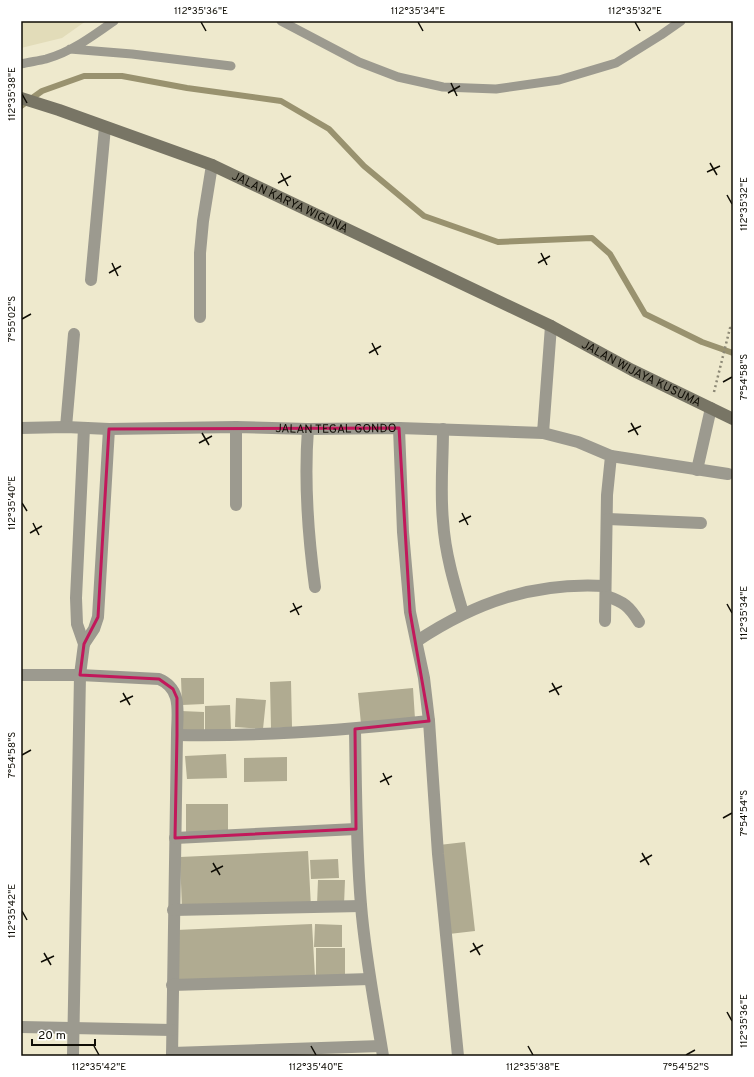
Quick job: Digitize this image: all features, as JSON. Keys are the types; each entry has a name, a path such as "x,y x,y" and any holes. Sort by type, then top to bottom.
{"main road":[{"name":"JALAN KARYA WIGUNA","path":"22,98 212,165 551,326"},
{"name":"JALAN WIJAYA KUSUMA","path":"551,326 632,370 733,419"}],"street":[{"path":"91,280 105,127"},
{"path":"200,317 200,253 203,221 212,165"},
{"path":"544,433 551,326"},
{"path":"66,427 74,334"},
{"path":"697,470 711,408"},
{"path":"236,427 236,505"},
{"name":"JALAN TEGAL GONDO","path":"21,428 399,428 544,433 578,442 611,456 728,474"},
{"path":"84,428 76,598 77,624 84,644"},
{"path":"399,428 403,525 409,605 424,678 429,721 438,854 458,1056"},
{"path":"73,1056 80,675 84,644 94,629 98,617 109,429"},
{"path":"308,429 306,448 309,539 315,587"},
{"path":"443,430 443,521 446,550 463,613"},
{"path":"605,621 608,519 607,495 611,456"},
{"path":"608,519 700,523"},
{"path":"417,641 439,626 463,613 496,600 526,591 555,587 583,585 606,589 625,604 639,622"},
{"path":"21,675 80,675 159,679 166,682 174,689 177,698 178,735 173,910 172,1054 382,1051 370,979 361,906 356,829 355,729"},
{"path":"178,735 281,734 355,729 429,721"},
{"path":"175,838 356,829"},
{"path":"173,910 361,906"},
{"path":"172,985 370,979"},
{"path":"21,1027 172,1030"}],"lane":[{"path":"21,64 46,59 70,49 94,36 114,21"},
{"path":"281,21 359,62 398,77 443,87 496,89 559,80 616,63 681,21"},
{"path":"70,49 132,54 231,66"}],"path":[{"path":"711,408 721,360 732,328"}],"highlighted area":[{"path":"399,428 410,612 429,721 355,729 356,829 175,838 177,698 173,689 159,679 80,675 84,644 98,617 109,429"}],"shaded area":[{"path":"21,21 86,21 62,38 21,48"}],"building":[{"path":"181,678 204,678 204,704 182,705"},
{"path":"291,681 292,727 271,728 270,682"},
{"path":"413,688 415,719 361,724 358,693"},
{"path":"236,698 266,700 263,729 235,727"},
{"path":"230,705 231,731 205,731 205,706"},
{"path":"181,711 204,712 204,732 181,733"},
{"path":"226,754 227,778 187,779 185,756"},
{"path":"287,757 287,781 244,782 244,758"},
{"path":"186,804 228,804 228,833 186,833"},
{"path":"465,842 475,931 449,934 439,845"},
{"path":"308,851 311,907 182,909 180,857"},
{"path":"338,859 339,878 311,879 310,860"},
{"path":"318,880 345,880 344,905 317,905"},
{"path":"312,924 315,977 178,983 176,930"},
{"path":"315,924 342,925 342,947 314,947"},
{"path":"316,948 345,948 345,979 316,979"}],"waterway":[{"path":"21,106 42,91 84,76 122,76 187,88 281,101 329,129 364,166 424,216 498,242 592,238 610,254 645,314 702,342 733,353"}]}
